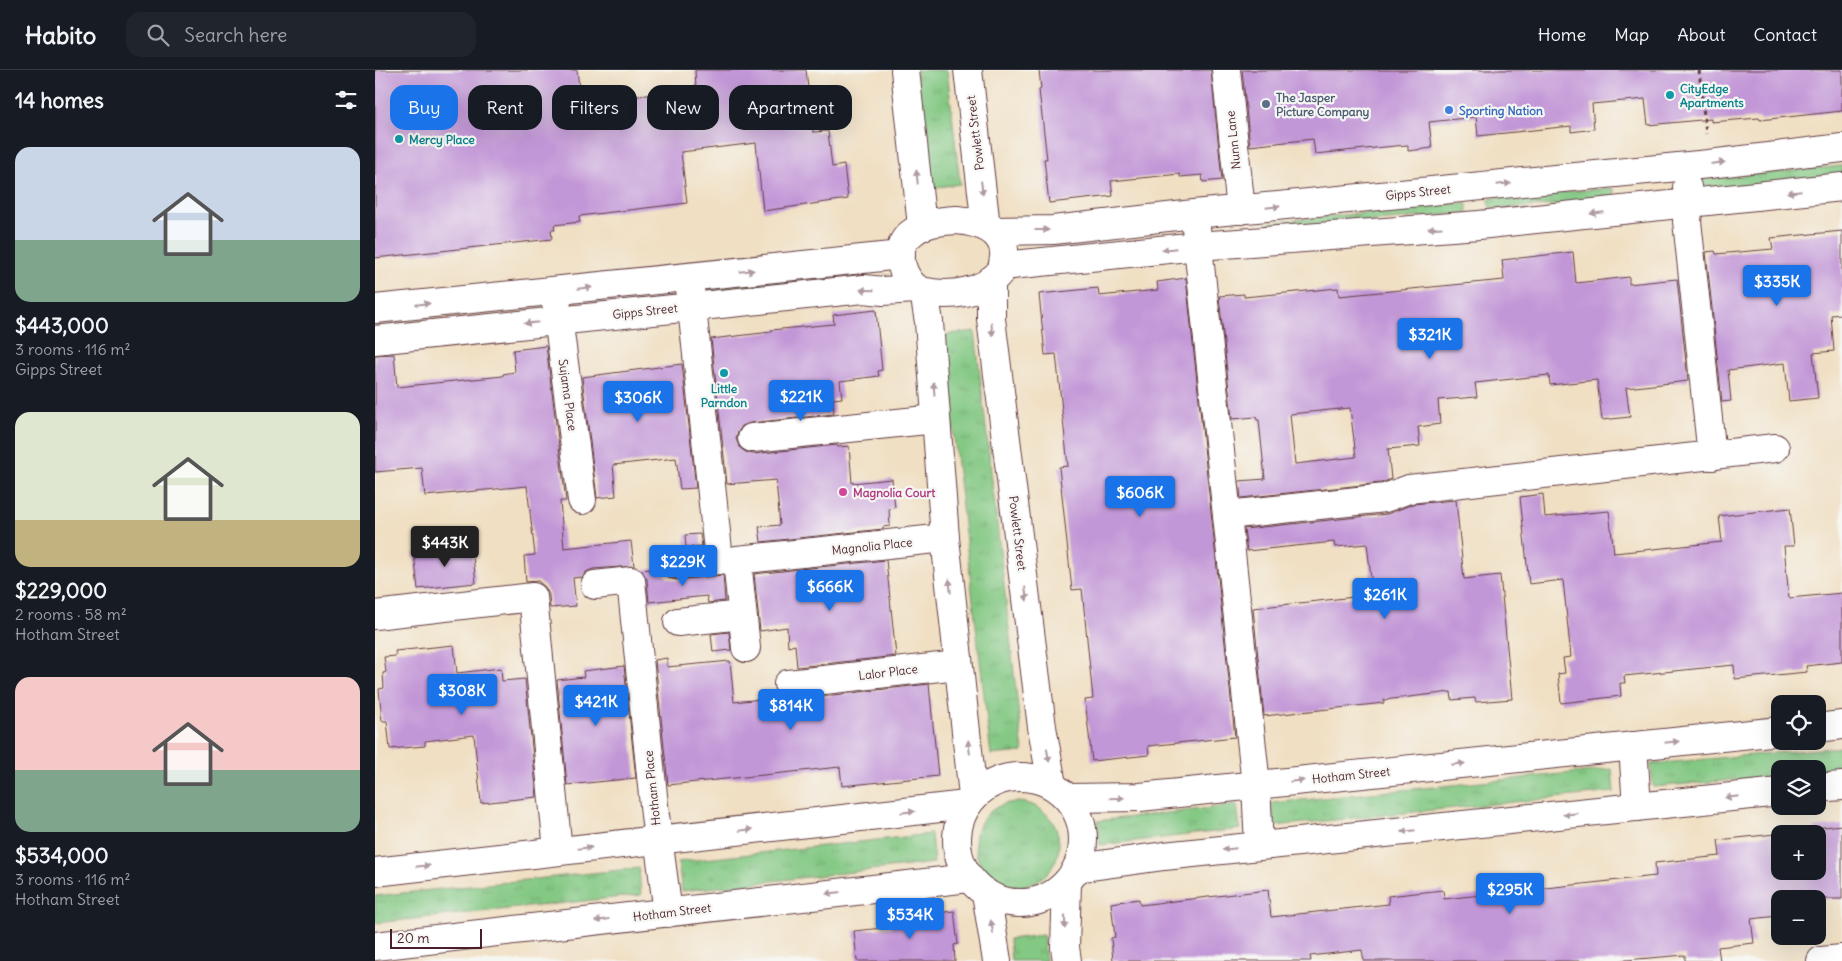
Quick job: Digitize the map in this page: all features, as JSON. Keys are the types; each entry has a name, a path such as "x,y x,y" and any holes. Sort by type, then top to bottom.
{"street":[{"path":"905,70 922,226"},
{"name":"Powlett Street","path":"968,70 990,229"},
{"name":"Nunn Lane","path":"1225,70 1241,210"},
{"name":"Gipps Street","path":"990,229 1053,230 1194,214 1685,166 1842,148"},
{"path":"1685,166 1689,203 1687,221 1711,456"},
{"path":"1622,172 1626,210"},
{"path":"1475,187 1479,225"},
{"path":"920,290 955,294 974,290 997,273 1198,246 1479,225 1842,187"},
{"path":"1194,214 1256,785 1259,846"},
{"path":"970,800 945,538 929,322 920,290 906,277 901,256 903,243 914,231 922,226 941,221 971,221 990,229 1001,241 1004,252 997,273"},
{"path":"386,339 385,308 901,256"},
{"name":"Powlett Street","path":"997,273 991,319 1042,727 1060,792"},
{"path":"675,564 719,560 689,277"},
{"name":"Gipps Street","path":"386,339 863,289 920,290"},
{"name":"Sujama Place","path":"555,291 582,500"},
{"path":"752,438 936,419"},
{"path":"1227,516 1385,498 1409,489 1775,448"},
{"name":"Magnolia Place","path":"746,648 737,560 945,538"},
{"name":"Hotham Place","path":"595,585 631,581 667,913"},
{"path":"375,615 533,597 558,851"},
{"path":"678,622 742,615"},
{"name":"Lalor Place","path":"789,684 958,664"},
{"path":"1826,727 1842,725"},
{"name":"Hotham Street","path":"1060,792 1140,797 1771,733"},
{"path":"1633,746 1637,807"},
{"path":"997,961 977,886 959,861 956,842 958,823 970,800 991,783 1011,776 1032,777 1060,792 1078,814 1083,832 1083,850 1072,875 1065,947 1067,961"},
{"path":"1826,787 1842,786"},
{"path":"977,886 1006,902 1028,902 1049,896 1072,875 1164,856 1771,793"},
{"path":"375,872 658,840 970,800"},
{"name":"Hotham Street","path":"375,946 667,913 977,886"},
{"path":"1821,961 1842,959"}],"path":[{"path":"1699,70 1707,140"}],"green space":[{"path":"916,70 947,70 960,184 930,188"},
{"path":"1842,166 1842,177 1700,191 1699,181 1705,179"},
{"path":"1614,189 1615,194 1612,199 1589,203 1493,209 1488,201 1491,198"},
{"path":"1467,204 1467,213 1265,231 1267,225 1273,222"},
{"path":"866,266 868,275 705,292 704,283"},
{"path":"975,331 1023,752 991,755 942,335"},
{"path":"1842,747 1842,770 1826,771 1826,760 1771,760 1771,777 1653,787 1651,764 1826,750 1826,748"},
{"path":"1612,769 1614,792 1274,826 1272,803"},
{"path":"1017,802 1033,805 1047,814 1056,828 1059,844 1056,860 1047,874 1033,883 1017,886 1001,883 987,874 978,860 975,844 978,828 987,814 1001,805"},
{"path":"1237,805 1240,829 1100,845 1097,821"},
{"path":"931,834 934,863 682,891 678,862"},
{"path":"639,868 641,895 375,923 375,896"},
{"path":"1043,935 1046,961 1011,961 1009,939"}],"building":[{"path":"375,70 577,70 579,85 552,85 552,130 637,130 637,96 647,95 647,130 719,130 719,85 696,85 695,70 806,70 808,85 729,85 729,130 828,131 832,167 844,165 848,199 763,211 756,143 681,152 687,203 579,216 580,222 554,225 555,230 551,230 552,239 375,258"},
{"path":"1039,70 1211,70 1222,180 1203,182 1202,175 1180,177 1180,174 1111,181 1113,196 1049,203 1044,159 1047,159 1039,90 1041,89"},
{"path":"1242,70 1842,70 1842,111 1760,120 1759,118 1711,122 1711,119 1648,125 1645,99 1592,104 1594,129 1571,132 1571,126 1478,136 1476,117 1429,122 1432,148 1408,151 1408,145 1315,154 1313,139 1250,146"},
{"path":"1842,231 1842,314 1831,315 1834,351 1813,353 1818,398 1789,401 1785,363 1728,370 1731,401 1722,402 1706,252 1715,251 1716,254 1773,249 1771,238"},
{"path":"1573,252 1576,283 1629,277 1629,284 1677,279 1688,381 1626,388 1630,417 1602,420 1597,380 1550,385 1549,375 1475,383 1477,397 1438,400 1440,424 1418,427 1420,446 1388,449 1391,479 1381,483 1241,498 1239,481 1265,479 1259,420 1256,417 1232,419 1219,296 1244,294 1244,297 1338,288 1339,296 1504,280 1502,260","holes":["1350,408 1356,457 1295,464 1290,414"]},
{"path":"1186,278 1235,737 1148,746 1149,755 1092,761 1085,700 1093,699 1082,589 1072,590 1059,467 1068,466 1056,354 1045,355 1039,294 1098,288 1099,296 1158,290 1157,282"},
{"path":"876,310 882,370 878,371 879,376 840,381 842,398 833,399 834,414 750,423 742,426 736,439 740,448 753,454 837,445 838,447 849,446 852,483 892,479 895,508 889,509 890,526 883,527 883,529 761,542 759,527 780,525 776,480 727,484 711,339 771,332 771,330 834,324 833,315"},
{"path":"546,346 566,501 560,501 564,548 631,541 634,566 593,569 586,572 582,577 573,578 576,606 550,608 549,595 545,587 538,581 526,582 524,556 535,555 527,486 425,496 422,468 375,472 375,355 394,354 397,387 503,376 503,374 515,372 513,350"},
{"path":"682,364 696,488 680,489 676,458 613,465 616,496 597,498 582,377"},
{"path":"1543,494 1545,517 1609,511 1614,553 1722,542 1719,516 1790,508 1794,546 1784,546 1789,598 1842,593 1842,662 1806,666 1807,672 1735,679 1734,665 1624,676 1625,683 1620,683 1621,696 1561,703 1558,674 1565,673 1563,658 1571,657 1563,580 1529,584 1520,497"},
{"path":"1456,500 1464,579 1500,575 1512,699 1476,702 1475,698 1452,700 1451,692 1384,700 1384,703 1264,716 1253,608 1373,595 1367,544 1335,547 1334,542 1247,551 1244,529 1387,514 1413,504"},
{"path":"700,534 702,546 686,547 685,535"},
{"path":"472,547 476,583 418,589 414,553"},
{"path":"886,560 896,656 797,667 795,645 788,647 787,627 760,631 754,574"},
{"path":"660,568 668,578 676,580 723,575 725,601 708,603 707,596 649,602 647,579 641,570"},
{"path":"729,632 731,650 713,652 711,634"},
{"path":"454,645 457,673 501,668 502,681 525,679 537,797 481,803 474,735 425,741 425,746 390,749 387,721 382,721 379,689 384,688 383,673 386,672 384,657 396,656 395,651"},
{"path":"667,658 667,667 730,661 734,702 780,697 790,700 929,684 938,776 842,786 840,767 668,785 655,660"},
{"path":"624,666 636,778 567,785 557,680 584,677 583,671"},
{"path":"1842,825 1842,899 1826,899 1826,890 1771,890 1771,917 1751,919 1754,943 1718,947 1720,961 1685,961 1685,955 1614,961 1364,961 1362,950 1310,956 1311,961 1113,961 1111,938 1115,937 1111,903 1139,899 1140,905 1268,890 1271,917 1389,904 1388,896 1443,890 1444,899 1656,876 1655,863 1720,856 1718,840 1771,834 1771,880 1826,880 1826,827"},
{"path":"954,911 958,944 954,945 955,961 857,961 854,931 892,927 892,918"}],"place":[{"name":"CityEdge Apartments","path":"1670,95"},
{"name":"The Jasper Picture Company","path":"1266,104"},
{"name":"Sporting Nation","path":"1449,110"},
{"name":"Mercy Place","path":"399,139"},
{"name":"Little Parndon","path":"724,373"},
{"name":"Magnolia Court","path":"843,492"}]}
